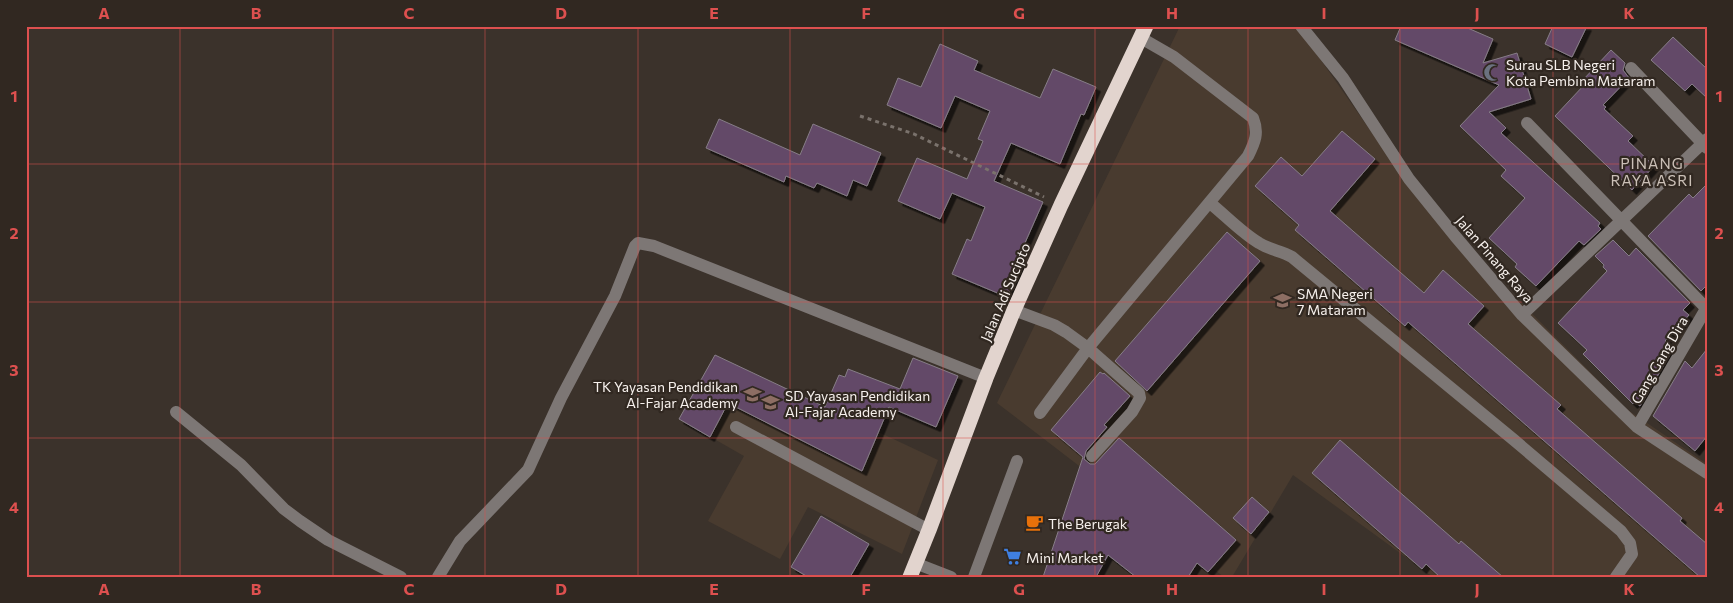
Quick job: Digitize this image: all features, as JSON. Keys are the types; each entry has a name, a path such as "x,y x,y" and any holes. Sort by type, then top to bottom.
{"highway":[{"name":"Jalan Adi Sucipto","path":"912,570 1014,310 1061,205 1143,32"}],"street":[{"name":"Jalan Pinang Raya","path":"1301,26 1343,78 1409,179 1522,315 1637,427 1707,474"},
{"path":"1040,413 1088,348 1210,203 1248,156 1255,143 1257,126 1253,118 1174,57 1158,47 1143,32"},
{"path":"1522,315 1705,143 1631,68"},
{"path":"1527,123 1620,221 1707,308"},
{"path":"1210,203 1258,243 1267,248 1283,251 1292,257 1621,531 1630,543 1632,554 1616,577"},
{"path":"438,577 460,541 528,470 561,398 615,296 635,246 638,244 654,246 986,378"},
{"name":"Gang Gang Dira","path":"1637,427 1707,308"},
{"path":"1014,310 1054,325 1066,332 1088,348 1139,393 1140,398 1132,412 1092,456"},
{"path":"176,412 241,465 278,503 300,521 328,540 401,577"},
{"path":"736,427 929,530"},
{"path":"974,577 1017,461"},
{"path":"912,570 939,572 952,577"}],"path":[{"path":"860,116 914,134 1061,205"}],"shaded area":[{"name":"SMA Negeri 7 Mataram","path":"1180,26 1297,26 1419,200 1628,410 1707,464 1707,577 1433,577 1293,475 1232,577 1224,577 997,403"},
{"path":"715,355 938,460 902,554 808,507 780,559 708,521 744,456 679,419"}],"building":[{"path":"1401,26 1463,26 1493,39 1483,63 1517,53 1531,99 1489,112 1506,128 1501,133 1600,223 1598,226 1601,229 1584,245 1579,241 1536,286 1515,267 1517,264 1489,238 1525,198 1501,176 1506,170 1460,126 1499,85 1395,40"},
{"path":"1553,26 1587,26 1572,57 1545,44"},
{"path":"1673,37 1707,69 1707,98 1692,84 1685,91 1651,60"},
{"path":"940,44 978,61 974,70 1040,98 1053,69 1096,87 1084,115 1081,114 1060,164 1011,143 994,181 1043,202 1017,261 1022,263 1007,297 952,274 967,239 971,241 985,207 952,193 940,219 898,201 917,158 967,179 983,141 978,139 990,111 955,96 941,128 887,105 898,78 921,87"},
{"path":"1611,50 1625,63 1623,70 1629,78 1603,105 1606,107 1604,109 1633,136 1628,141 1654,166 1632,190 1555,116 1585,84 1582,81"},
{"path":"719,119 800,155 813,124 881,153 867,186 853,180 847,196 817,183 814,188 786,176 784,182 706,148"},
{"path":"1342,131 1375,159 1330,211 1424,293 1443,270 1484,306 1468,324 1561,405 1557,409 1682,518 1680,521 1707,544 1707,577 1700,577 1408,322 1405,326 1295,230 1299,225 1255,186 1281,157 1302,176"},
{"path":"1707,184 1707,285 1701,291 1648,236 1689,194 1693,198"},
{"path":"1227,232 1260,261 1147,391 1115,361"},
{"path":"1613,240 1629,256 1636,248 1690,303 1683,310 1689,315 1665,341 1673,349 1640,406 1635,402 1633,404 1583,354 1587,350 1558,323 1607,271 1595,256"},
{"path":"1707,349 1707,436 1695,451 1653,416 1685,361 1692,368"},
{"path":"715,355 825,407 839,375 845,377 848,369 900,389 913,358 958,376 936,427 889,407 862,471 728,403 710,437 679,419"},
{"path":"1100,372 1104,373 1130,396 1104,425 1107,427 1086,451 1084,459 1090,464 1095,464 1119,438 1236,540 1208,572 1197,563 1188,577 1136,577 1108,555 1096,577 1043,577 1083,457 1051,430"},
{"path":"1340,440 1459,544 1461,541 1503,577 1440,577 1426,564 1422,569 1312,473"},
{"path":"1252,497 1269,512 1251,534 1233,518"},
{"path":"821,516 869,544 850,577 808,577 791,567"}],"place":[{"name":"Surau SLB Negeri Kota Pembina Mataram","path":"1492,72"},
{"name":"SMA Negeri 7 Mataram","path":"1283,301"},
{"name":"TK Yayasan Pendidikan Al-Fajar Academy","path":"752,394"},
{"name":"SD Yayasan Pendidikan Al-Fajar Academy","path":"771,403"},
{"name":"The Berugak","path":"1034,523"},
{"name":"Mini Market","path":"1012,557"}],"district":[{"name":"PINANG RAYA ASRI","path":"1652,172"}]}
